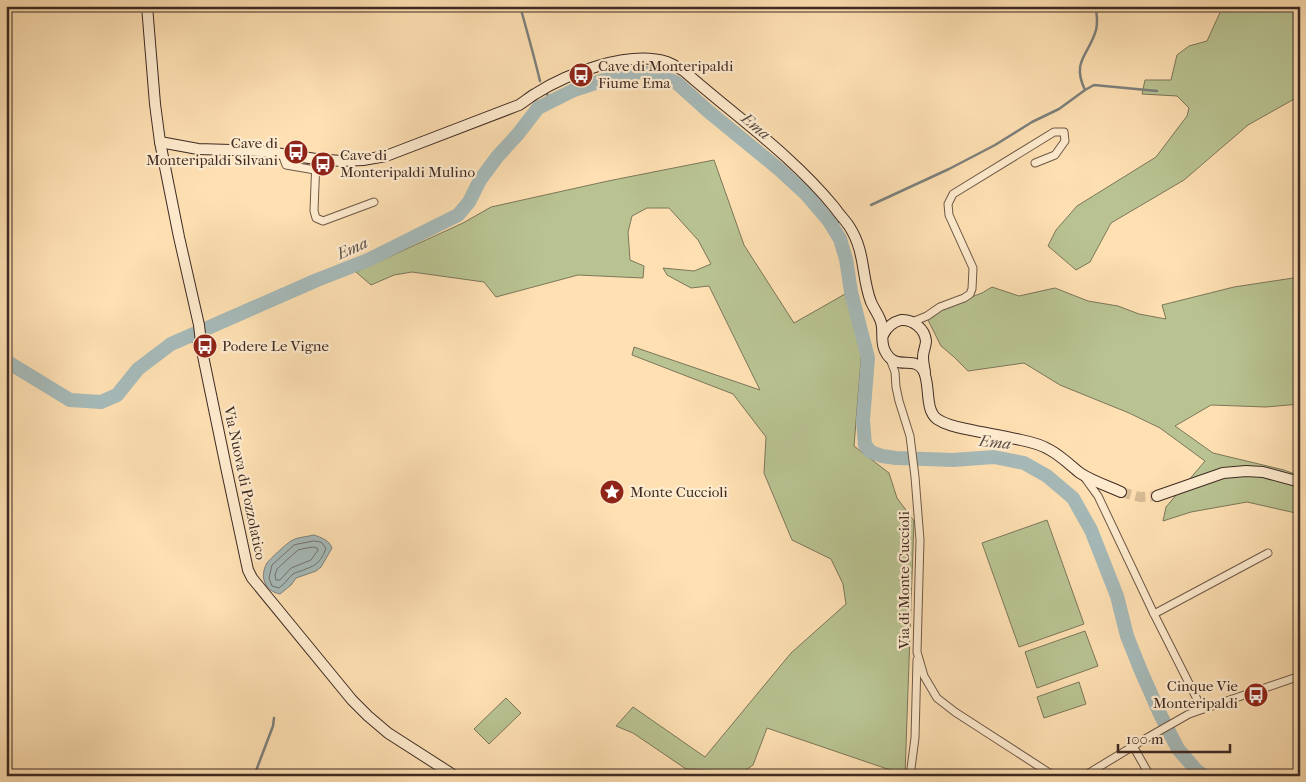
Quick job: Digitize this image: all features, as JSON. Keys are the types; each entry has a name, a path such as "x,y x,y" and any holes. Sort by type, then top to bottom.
{"street":[{"name":"Via Nuova di Pozzolatico","path":"147,6 160,142 197,316 201,346 240,538 250,573 352,700 368,716 388,733 456,776"},
{"path":"160,142 198,149 262,151 316,159 363,160 386,156 519,104 562,80 594,67 636,59 669,62 684,71 797,167 824,195 849,226 859,244 871,302 881,321 884,335"},
{"path":"912,322 927,316 940,307 964,298 970,294 972,289 973,268 949,215 948,204 952,194 1054,132 1064,132 1065,141 1055,155 1035,163"},
{"path":"282,154 286,165 316,170"},
{"path":"316,159 314,211 316,218 323,221 374,202"},
{"path":"878,315 892,324"},
{"path":"922,330 927,316"},
{"path":"926,379 921,368 915,363 900,363 890,359 884,350 882,345 884,335 892,324 901,320 912,322 922,330 925,337 923,358 926,379 930,409 938,420 948,425 1021,440 1050,450 1081,474 1121,492"},
{"path":"896,380 902,368 916,360 924,349"},
{"name":"Via di Monte Cuccioli","path":"890,359 894,366 898,400 910,436 915,477 920,540 917,652 924,676 937,698 955,712 1054,776"},
{"path":"1157,496 1223,473 1263,472 1300,482"},
{"path":"1081,474 1098,496 1202,709"},
{"path":"1154,614 1268,554"},
{"path":"910,776 915,738 917,652"},
{"path":"1084,776 1191,713 1216,706 1300,675"},
{"path":"1134,746 1150,776"}],"green space":[{"path":"1223,6 1300,6 1300,94 1248,125 1184,180 1111,223 1090,262 1076,270 1048,246 1056,230 1077,206 1156,157 1187,116 1189,108 1177,96 1142,94 1145,80 1171,80 1177,55 1189,46 1207,41"},
{"path":"714,160 744,245 794,323 845,294 862,348 854,446 889,473 897,498 914,521 905,775 767,728 753,765 743,772 686,769 633,733 616,726 633,707 705,757 791,653 846,604 843,584 831,559 792,540 764,473 766,437 733,394 632,355 634,347 760,390 709,286 691,288 667,275 663,268 694,271 711,264 698,240 669,208 647,208 632,216 628,232 630,260 644,266 643,278 578,275 496,297 484,282 412,272 394,275 371,285 356,272 463,223 491,207"},
{"path":"1300,277 1300,404 1266,407 1211,405 1175,426 1213,453 1284,470 1300,476 1300,514 1247,502 1191,512 1163,521 1166,507 1205,461 1160,428 1129,413 1060,385 1024,363 968,371 941,346 927,318 934,311 982,293 992,287 1019,296 1055,288 1088,301 1118,306 1139,314 1166,319 1162,305 1234,287"},
{"path":"1047,520 1084,624 1019,647 982,543"},
{"path":"1085,631 1098,666 1037,688 1025,652"},
{"path":"1079,682 1086,704 1044,718 1037,697"},
{"path":"506,698 521,713 489,744 474,729"}],"water":[{"path":"314,535 327,541 332,548 321,567 316,571 296,578 280,594 267,587 264,573 267,563 291,541"}],"waterway":[{"path":"520,6 540,81"},
{"path":"1085,90 1081,80 1080,65 1096,30 1095,6"},
{"name":"Ema","path":"6,361 70,400 101,402 117,395 138,369 171,344 317,280 368,260 458,215 469,202 480,180 497,157 538,108 574,90 610,78 636,72 658,74 677,83 780,170 805,193 829,221 840,239 868,358 863,420 865,445 871,452 896,458 953,460 994,457 1024,463 1047,476 1073,498 1091,530 1117,596 1127,636 1160,714 1178,749 1197,771 1205,776"},
{"path":"871,205 949,169 995,145 1032,122 1059,109 1094,85 1157,91"},
{"path":"547,94 551,102"},
{"name":"Ema","path":"832,225 838,222"},
{"name":"Ema","path":"192,335 192,342"},
{"path":"254,776 273,726 274,718"}],"tunnel":[{"path":"1121,492 1140,497 1157,496"}],"place":[{"name":"Cave di Monteripaldi Fiume Ema","path":"581,75"},
{"name":"Cave di Monteripaldi Silvani","path":"296,152"},
{"name":"Cave di Monteripaldi Mulino","path":"323,164"},
{"name":"Podere Le Vigne","path":"205,346"},
{"name":"Monte Cuccioli","path":"612,492"},
{"name":"Cinque Vie Monteripaldi","path":"1256,695"}]}
